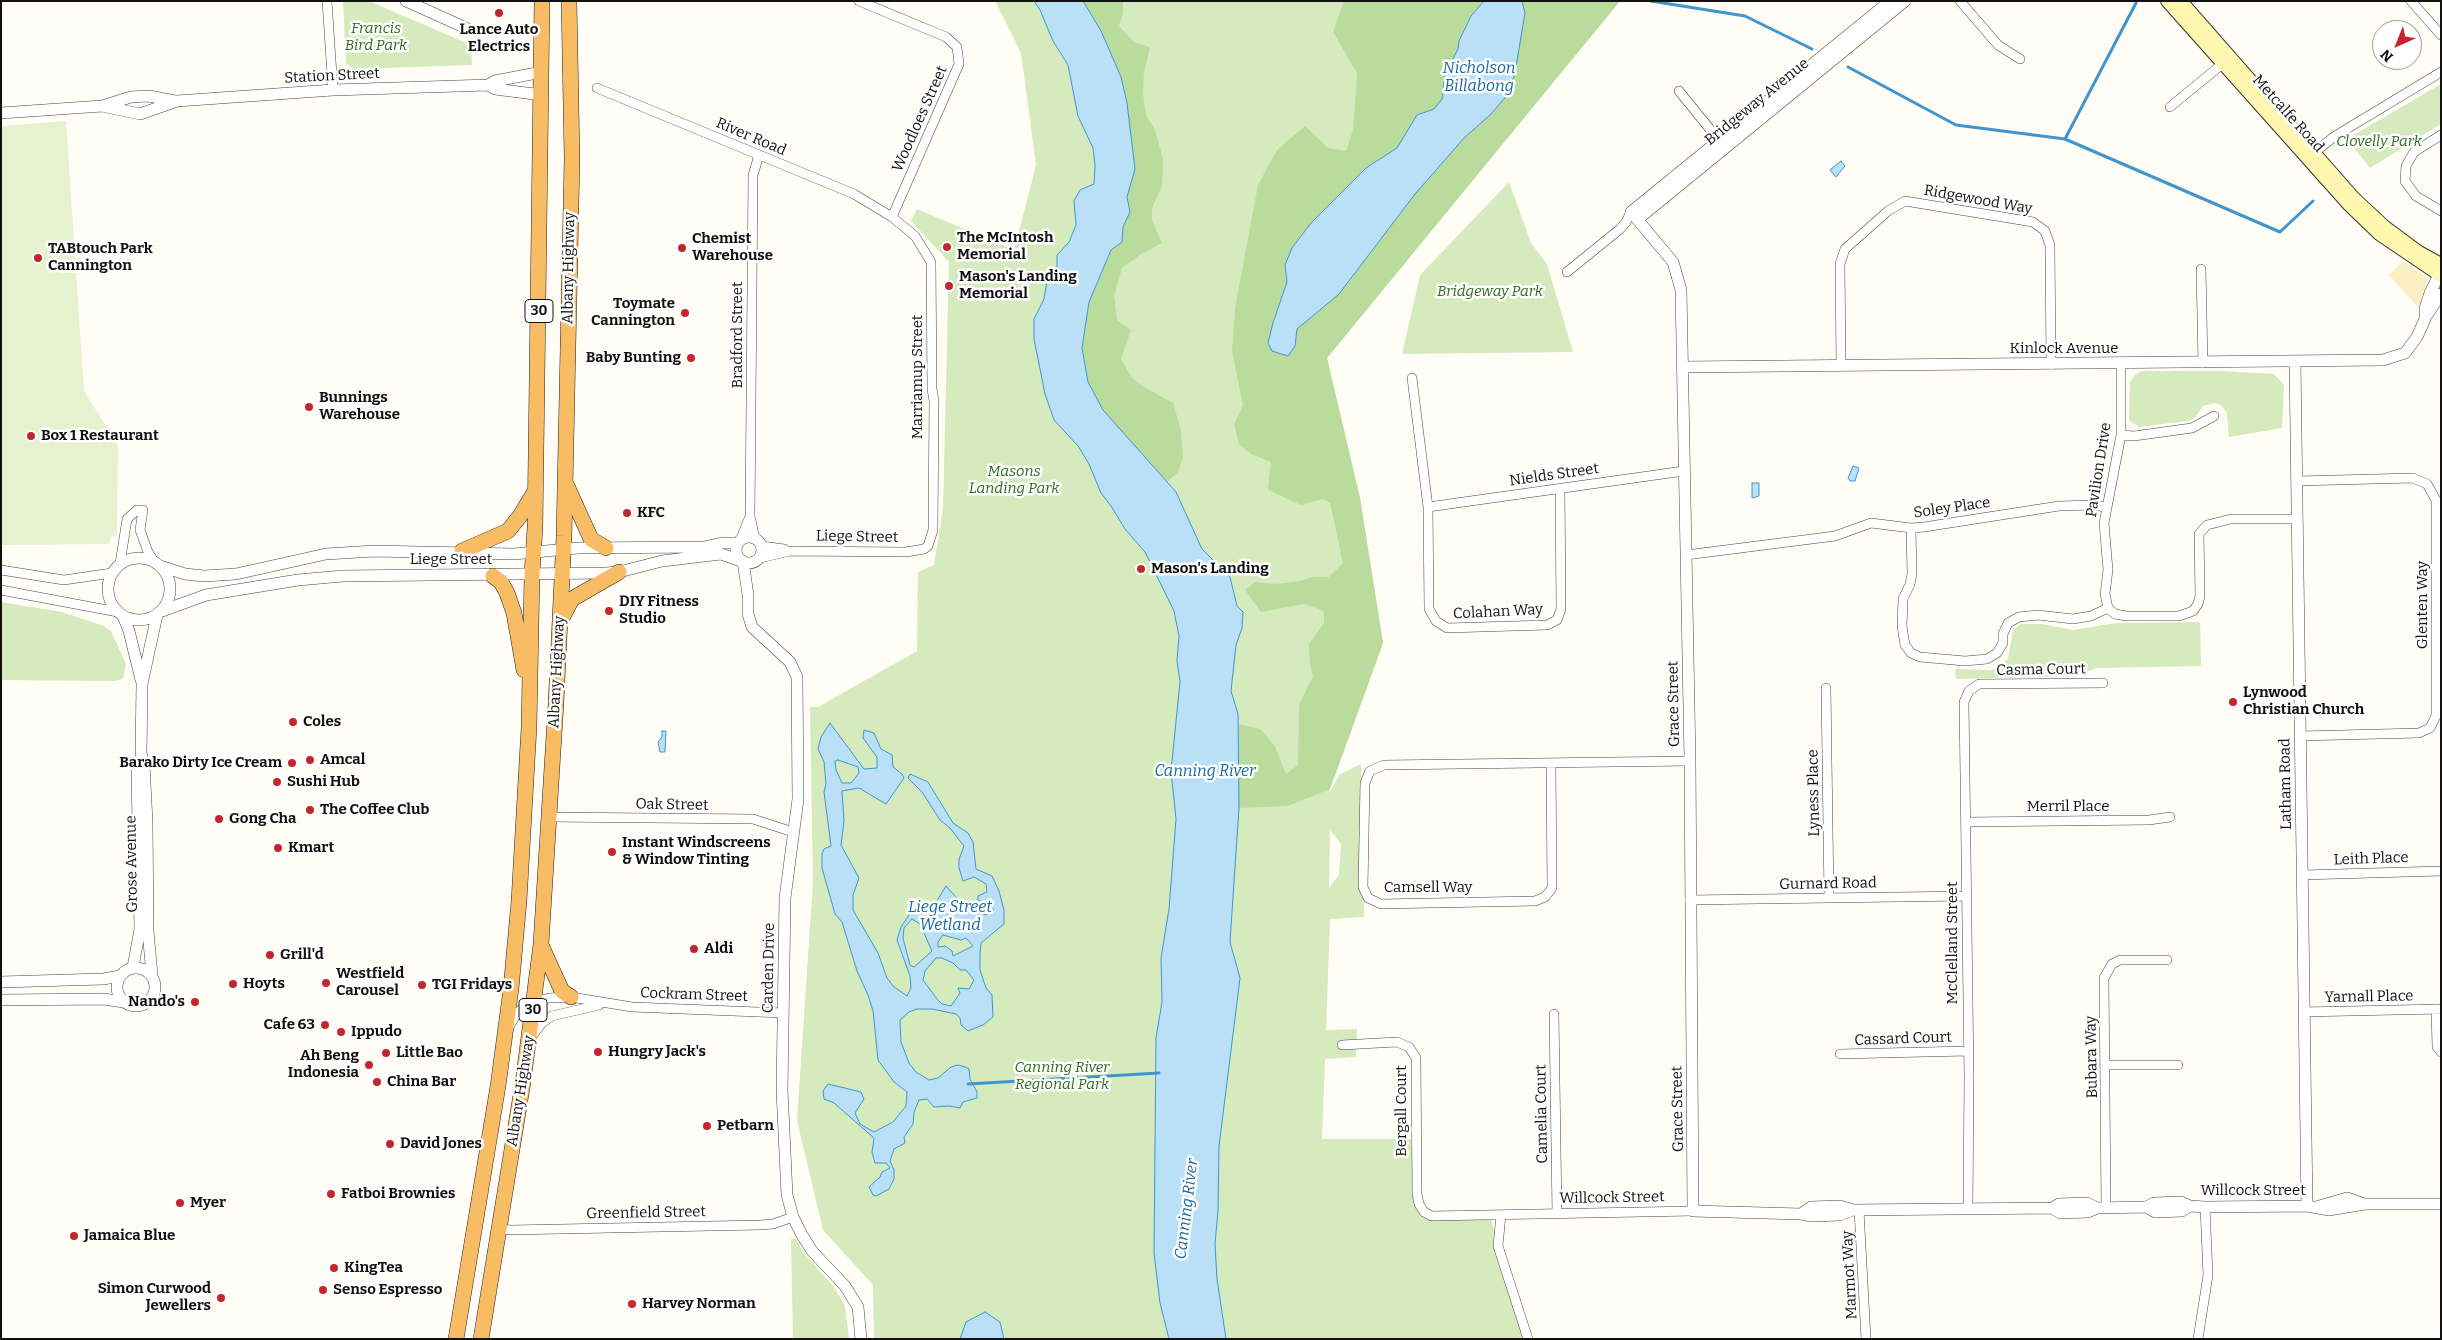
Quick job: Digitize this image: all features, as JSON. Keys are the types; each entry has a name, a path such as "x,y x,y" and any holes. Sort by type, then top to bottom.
{"highway":[{"name":"Albany Highway","path":"456,1339 506,1033 519,901 530,691 536,490 542,1"},
{"name":"Albany Highway","path":"481,1339 530,1039 528,1005 540,944 549,817 560,622 565,482 572,158 569,1"},
{"path":"565,482 591,539 606,548"},
{"path":"462,551 508,531 536,490"},
{"path":"560,622 566,607 572,599 619,572"},
{"path":"493,576 501,582 512,606 530,691"},
{"path":"540,944 562,991 571,998"}],"main road":[{"name":"Metcalfe Road","path":"2167,1 2226,61 2310,156 2349,205 2379,234 2440,271"},
{"name":"Metcalfe Road","path":"2181,1 2226,61"}],"street":[{"path":"327,1 333,90"},
{"path":"406,1 466,28"},
{"name":"Woodloes Street","path":"860,1 946,37 956,48 959,64 892,217"},
{"name":"Bridgeway Avenue","path":"1567,272 1722,144 1890,1"},
{"name":"Bridgeway Avenue","path":"1722,144 1904,1"},
{"path":"1960,1 1998,45 2020,59"},
{"path":"2411,1 2441,35"},
{"path":"2170,107 2226,61"},
{"name":"Station Street","path":"488,85 494,81 542,72"},
{"path":"2310,156 2335,136 2441,72"},
{"name":"Station Street","path":"1,113 102,106 131,96 150,96 177,101 333,90 488,85 495,89 542,95"},
{"name":"River Road","path":"597,88 854,194 892,217"},
{"path":"1679,91 1722,144"},
{"name":"Station Street","path":"102,106 140,114 177,101"},
{"path":"2441,134 2414,152 2406,166 2405,181 2416,196 2441,211"},
{"name":"Bradford Street","path":"758,551 750,516 753,175 759,155"},
{"name":"Ridgewood Way","path":"1840,366 1840,264 1845,249 1888,211 1905,201 2033,222 2045,230 2050,245 2051,364"},
{"name":"Marriamup Street","path":"892,217 915,236 931,262 932,389 934,401 933,530 932,540 924,549"},
{"name":"Grace Street","path":"1632,218 1669,257 1676,270 1682,290 1690,761 1693,1211"},
{"path":"2201,269 2203,363"},
{"name":"Kinlock Avenue","path":"1683,368 2383,360 2404,353 2417,337 2424,318 2425,308 2440,271"},
{"name":"Kinlock Avenue","path":"2424,318 2441,294"},
{"name":"Latham Road","path":"2295,362 2298,481 2303,1012 2311,1206"},
{"name":"Pavilion Drive","path":"2108,608 2105,594 2108,570 2105,545 2106,507 2121,435 2121,364"},
{"name":"Colahan Way","path":"1412,378 1428,507 1429,609 1436,621 1447,628 1547,625 1557,620 1561,609 1560,488"},
{"path":"2121,435 2134,436 2192,428 2214,416"},
{"name":"Nields Street","path":"1428,507 1684,471"},
{"name":"Glenten Way","path":"2298,481 2413,478 2428,484 2436,500 2436,716 2430,728 2419,733 2300,736"},
{"name":"Soley Place","path":"1686,555 1836,536 1871,523 1910,528 2059,506 2092,505 2106,507"},
{"path":"1,590 120,614 140,621 160,613 168,600 170,588 167,576 148,552 140,530 143,510 137,510 126,519 120,564"},
{"name":"Bradford Street","path":"739,542 750,516"},
{"path":"1910,528 1912,574 1910,584 1903,599 1902,626 1906,645 1911,653 1920,657 1965,661 1988,659 1997,654 2003,643 2003,634 2008,623 2019,617 2038,615 2073,619 2091,616 2108,608 2115,614 2126,616 2186,614 2198,604 2200,596 2198,544 2202,529 2214,522 2231,519 2298,519"},
{"name":"Liege Street","path":"158,564 184,574 236,574 326,554 393,550 514,554 563,549 704,547 739,542 750,537 758,551"},
{"path":"739,542 736,549 742,561"},
{"name":"Liege Street","path":"160,613 206,595 298,580 374,574 493,576 619,572 662,561 721,554 742,561 758,551 906,552 924,549"},
{"name":"Carden Drive","path":"748,595 753,582 758,551"},
{"path":"120,614 110,603 108,591 112,573 120,564 138,558 158,564"},
{"name":"Carden Drive","path":"742,561 748,595 748,614 752,627 790,662 797,678 798,799 785,898 783,1013 785,1181 793,1217 812,1251 845,1286 858,1307 861,1339"},
{"path":"1,570 64,580 112,573"},
{"name":"Grose Avenue","path":"152,975 148,931 147,822 141,753 142,684 160,613"},
{"name":"Grose Avenue","path":"120,614 133,646 142,684"},
{"name":"Casma Court","path":"1979,684 2103,683"},
{"name":"McClelland Street","path":"1968,1209 1967,822 1964,702 1969,690 1979,684"},
{"name":"Lyness Place","path":"1826,688 1828,898"},
{"name":"Grose Avenue","path":"133,967 140,929 137,765 141,753"},
{"name":"Camsell Way","path":"1551,764 1552,888 1545,897 1535,901 1382,904 1368,898 1362,887 1364,783 1370,771 1384,765 1690,761"},
{"name":"Oak Street","path":"549,817 753,820 793,832"},
{"name":"Merril Place","path":"1967,822 2148,820 2170,817"},
{"name":"Leith Place","path":"2302,875 2441,871"},
{"name":"Gurnard Road","path":"1690,900 1966,896"},
{"name":"Bubara Way","path":"2102,1208 2107,1065 2104,978 2112,964 2120,960 2167,960"},
{"path":"1,982 103,979 120,976 133,967 147,970 152,975 156,990 148,1002 134,1006 124,1002 103,999 1,1000"},
{"path":"120,976 117,990 124,1002"},
{"name":"Cockram Street","path":"528,1005 544,998 571,998 604,1004 783,1013"},
{"name":"Cockram Street","path":"530,1039 542,1023 552,1016 604,1004"},
{"path":"506,1033 517,1013 528,1005"},
{"name":"Yarnall Place","path":"2303,1012 2438,1009 2437,1047 2441,1052"},
{"name":"Camelia Court","path":"1554,1014 1557,1214"},
{"name":"Bergall Court","path":"1342,1045 1397,1042 1409,1047 1416,1058 1417,1194 1419,1204 1424,1212"},
{"name":"Cassard Court","path":"1840,1054 1967,1051"},
{"path":"2107,1065 2178,1065"},
{"name":"Willcock Street","path":"1424,1212 1432,1216 1693,1211 1801,1214 1811,1216 1840,1215 1856,1210 2052,1208 2060,1213 2088,1212 2102,1208 2146,1207 2155,1212 2182,1211 2190,1206 2311,1206 2329,1210 2365,1204 2441,1204"},
{"path":"2198,1339 2208,1275 2205,1207"},
{"name":"Marmot Way","path":"1856,1210 1866,1339"},
{"path":"1501,1215 1498,1246 1528,1339"},
{"name":"Greenfield Street","path":"499,1229 773,1224 793,1217"}],"green space":[{"name":"Francis Bird Park","path":"343,1 369,1 471,45 472,65 353,69 346,63"},
{"name":"Canning River Regional Park","path":"995,1 1620,1 1327,358 1360,498 1383,643 1330,789 1330,792 1339,775 1361,764 1364,917 1330,919 1326,1030 1357,1029 1356,1057 1325,1059 1322,1139 1411,1139 1422,1214 1490,1215 1525,1339 874,1339 873,1285 823,1230 797,1121 813,882 810,707 818,707 917,651 918,572 934,565 943,509 949,262 911,221 917,209 1014,250 1036,165 1021,53","holes":["1330,830 1341,844 1339,875 1329,888"]},
{"path":"1083,1 1123,1 1123,13 1119,26 1134,42 1150,47 1144,73 1143,93 1146,115 1155,130 1163,159 1162,186 1152,208 1152,220 1162,243 1141,254 1122,268 1114,296 1117,320 1131,330 1121,359 1132,378 1173,403 1181,430 1183,457 1178,472 1167,482 1103,410 1088,382 1082,348 1089,302 1111,250 1122,242 1123,227 1130,212 1127,197 1135,169 1127,103 1121,77 1101,31"},
{"path":"1344,1 1620,1 1327,358 1360,498 1383,643 1330,789 1288,806 1239,808 1238,724 1260,729 1275,746 1286,774 1298,765 1299,705 1313,676 1310,665 1309,644 1324,623 1324,611 1304,604 1261,612 1245,590 1255,582 1277,584 1301,581 1312,577 1329,577 1343,563 1330,503 1322,499 1301,505 1268,490 1271,462 1251,454 1239,444 1234,424 1243,405 1232,352 1235,308 1258,185 1277,150 1305,126 1328,148 1346,151 1353,130 1357,73 1333,32"},
{"name":"Clovelly Park","path":"2441,84 2441,124 2370,168 2347,139"},
{"name":"TABtouch Park Cannington","path":"66,121 84,391 118,445 117,535 111,537 109,544 1,545 1,126"},
{"name":"Bridgeway Park","path":"1509,182 1531,243 1547,264 1573,352 1402,354 1420,275"},
{"path":"2142,371 2221,371 2274,374 2284,385 2282,428 2229,437 2227,413 2222,406 2215,403 2203,406 2194,419 2139,427 2129,420 2130,382 2135,375"},
{"path":"1,602 62,612 104,626 111,631 126,664 123,679 115,681 1,680"},
{"path":"2200,622 2201,666 2097,668 2073,676 1956,679 1955,669 1992,670 2008,659 2013,630 2021,624 2042,624 2073,630 2116,623"},
{"path":"791,1239 796,1239 803,1252 834,1287 845,1306 849,1339 793,1339"}],"sand":[{"path":"2403,261 2428,279 2418,307 2389,275"}],"water":[{"name":"Canning River","path":"1034,1 1083,1 1101,31 1121,77 1127,103 1135,169 1127,197 1130,212 1123,227 1122,242 1111,250 1089,302 1082,348 1088,382 1103,410 1176,492 1202,549 1230,577 1237,606 1243,612 1242,628 1236,645 1231,691 1238,714 1239,808 1230,942 1240,978 1219,1146 1218,1211 1215,1244 1217,1279 1226,1339 1169,1339 1160,1303 1154,1253 1156,1038 1162,1002 1161,958 1169,909 1176,819 1171,771 1180,682 1177,661 1179,636 1174,611 1145,552 1125,529 1101,493 1089,464 1078,446 1054,420 1045,394 1034,339 1034,319 1044,299 1047,280 1057,268 1057,255 1069,242 1076,225 1074,201 1080,190 1094,184 1095,165 1093,148 1078,116 1068,65 1053,41 1040,10"},
{"name":"Nicholson Billabong","path":"1484,1 1522,1 1525,13 1515,73 1508,94 1491,114 1464,138 1415,194 1339,294 1297,329 1295,346 1288,356 1272,351 1268,343 1287,282 1285,265 1292,248 1311,223 1366,168 1397,148 1417,115 1434,109 1442,99 1445,74 1458,49 1459,41 1471,16"},
{"path":"1841,161 1845,166 1836,177 1830,170"},
{"path":"1853,466 1859,468 1855,481 1850,481 1848,478"},
{"path":"1752,483 1759,483 1759,496 1752,498"},
{"name":"Liege Street Wetland","path":"830,723 864,769 877,768 877,757 863,738 864,730 874,733 881,749 892,755 893,767 904,778 886,804 859,788 842,791 844,821 841,845 859,878 853,895 853,910 878,953 887,978 893,986 907,996 911,988 910,976 897,940 901,927 913,909 935,904 946,886 966,908 986,915 994,910 978,900 978,896 987,892 986,884 974,877 963,881 959,868 959,859 964,846 950,828 940,820 922,792 908,778 910,774 928,782 953,823 968,833 973,842 976,869 992,876 999,891 1004,910 1004,924 981,943 980,970 986,988 992,995 993,1017 983,1025 968,1031 961,1025 960,1018 956,1014 932,1009 917,1009 909,1012 900,1020 901,1042 909,1063 916,1072 929,1080 938,1078 951,1067 958,1065 965,1067 969,1069 970,1079 977,1092 977,1098 963,1102 960,1108 949,1106 934,1107 927,1099 919,1100 914,1112 913,1124 904,1137 905,1143 894,1149 890,1161 894,1170 894,1179 889,1189 876,1196 873,1195 869,1187 880,1177 882,1172 890,1168 886,1163 875,1163 872,1152 874,1138 834,1103 824,1099 823,1091 828,1084 861,1092 864,1099 855,1113 860,1124 874,1132 893,1122 906,1106 907,1092 894,1082 878,1060 873,1011 857,971 842,922 835,914 822,868 824,849 831,846 824,792 826,784 824,762 818,749 821,737","holes":["838,760 858,767 859,773 851,783 842,783 836,770 835,761","912,919 920,924 932,951 914,967 910,965 903,938 904,928","943,935 961,940 966,938 973,946 953,956 952,951 945,946 938,947 938,942","936,958 942,958 953,963 960,970 966,970 974,980 969,989 958,988 960,993 951,1006 942,1004 937,999 923,980 925,971"]},
{"path":"662,731 666,731 665,752 660,752 658,742 662,737"},
{"path":"985,1312 1000,1322 1004,1339 960,1339 966,1322"}],"waterway":[{"path":"1651,1 1745,16 1812,49"},
{"path":"2065,139 2136,3"},
{"path":"1848,67 1956,125 2065,139 2280,232 2313,201"},
{"path":"968,1084 1159,1073"}],"place":[{"name":"Lance Auto Electrics","path":"499,13"},
{"name":"The McIntosh Memorial","path":"947,247"},
{"name":"Chemist Warehouse","path":"682,248"},
{"name":"TABtouch Park Cannington","path":"38,258"},
{"name":"Mason's Landing Memorial","path":"949,286"},
{"name":"Toymate Cannington","path":"685,313"},
{"name":"Baby Bunting","path":"691,358"},
{"name":"Bunnings Warehouse","path":"309,407"},
{"name":"Box 1 Restaurant","path":"31,436"},
{"name":"KFC","path":"627,513"},
{"name":"Mason's Landing","path":"1141,569"},
{"name":"DIY Fitness Studio","path":"609,611"},
{"name":"Lynwood Christian Church","path":"2233,702"},
{"name":"Coles","path":"293,722"},
{"name":"Amcal","path":"310,760"},
{"name":"Barako Dirty Ice Cream","path":"292,763"},
{"name":"Sushi Hub","path":"277,782"},
{"name":"The Coffee Club","path":"310,810"},
{"name":"Gong Cha","path":"219,819"},
{"name":"Kmart","path":"278,848"},
{"name":"Instant Windscreens & Window Tinting","path":"612,852"},
{"name":"Aldi","path":"694,949"},
{"name":"Grill'd","path":"270,955"},
{"name":"Westfield Carousel","path":"326,983"},
{"name":"Hoyts","path":"233,984"},
{"name":"TGI Fridays","path":"422,985"},
{"name":"Nando's","path":"195,1002"},
{"name":"Cafe 63","path":"325,1025"},
{"name":"Ippudo","path":"341,1032"},
{"name":"Hungry Jack's","path":"598,1052"},
{"name":"Little Bao","path":"386,1053"},
{"name":"Ah Beng Indonesia","path":"369,1065"},
{"name":"China Bar","path":"377,1082"},
{"name":"Petbarn","path":"707,1126"},
{"name":"David Jones","path":"390,1144"},
{"name":"Fatboi Brownies","path":"331,1194"},
{"name":"Myer","path":"180,1203"},
{"name":"Jamaica Blue","path":"74,1236"},
{"name":"KingTea","path":"334,1268"},
{"name":"Senso Espresso","path":"323,1290"},
{"name":"Simon Curwood Jewellers","path":"221,1298"},
{"name":"Harvey Norman","path":"632,1304"}],"park label":[{"name":"Masons Landing Park","path":"1014,480"}]}
